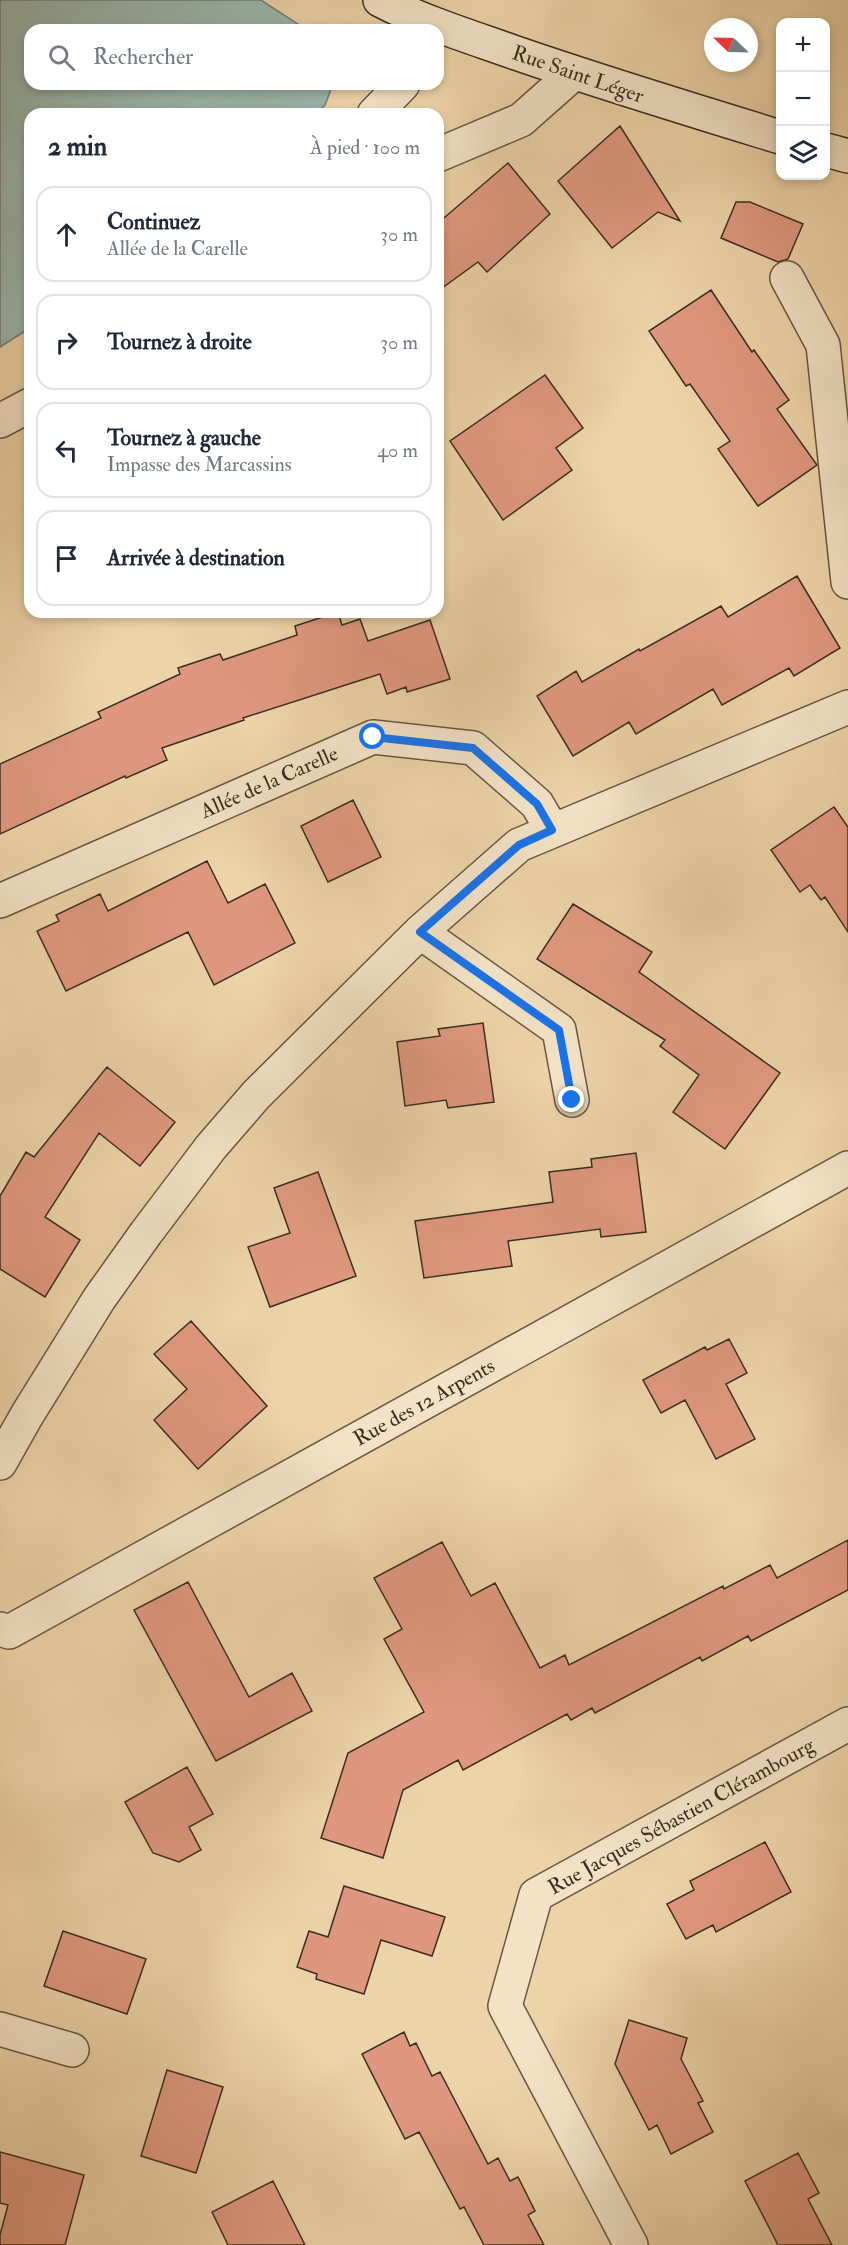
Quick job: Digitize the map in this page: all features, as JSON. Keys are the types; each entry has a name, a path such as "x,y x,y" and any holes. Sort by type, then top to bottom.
{"street":[{"name":"Rue Saint Léger","path":"380,0 426,24"},
{"name":"Rue Saint Léger","path":"444,33 776,136"},
{"path":"444,152 521,120 574,73"},
{"path":"380,108 397,90"},
{"path":"830,151 848,156"},
{"path":"787,278 823,345 848,582"},
{"path":"0,421 24,408"},
{"path":"0,1463 99,1299 211,1147 256,1095 420,932 519,845 848,707"},
{"name":"Allée de la Carelle","path":"0,900 373,737 473,748 537,804 552,830"},
{"path":"420,932 559,1030 572,1100"},
{"name":"Rue des 12 Arpents","path":"0,1629 9,1632 848,1168"},
{"name":"Rue Jacques Sébastien Clérambourg","path":"631,2245 505,2006 536,1895 848,1724"},
{"path":"0,2029 72,2050"}],"water":[{"path":"0,0 261,0 298,24 24,24 24,90 331,90 322,108 24,108 24,332 0,347"}],"building":[{"path":"620,126 680,221 658,212 612,248 558,181"},
{"path":"508,163 550,214 487,272 478,262 444,287 444,218"},
{"path":"736,202 750,202 803,224 788,259 778,262 721,238"},
{"path":"711,290 752,352 754,350 789,400 777,409 817,465 758,506 718,449 730,441 690,384 686,386 649,331"},
{"path":"545,375 583,428 556,448 572,470 503,520 450,441"},
{"path":"797,576 840,648 794,676 789,668 722,705 713,689 636,734 629,722 573,756 537,696 576,671 582,682 721,606 728,617"},
{"path":"320,618 340,618 342,625 360,619 368,641 430,620 450,679 407,692 406,687 387,694 380,674 243,718 244,720 162,748 167,760 126,778 125,776 0,834 0,764 101,718 98,712 180,674 178,668 220,654 223,660 297,635 295,626"},
{"path":"353,800 381,857 328,882 301,826"},
{"path":"834,807 848,827 848,932 825,897 821,900 810,885 800,892 771,850"},
{"path":"207,861 228,903 265,884 295,943 214,985 188,932 66,991 37,931 59,921 56,915 100,894 108,911"},
{"path":"573,904 652,952 639,972 780,1073 725,1149 673,1112 699,1075 660,1046 665,1040 537,959"},
{"path":"483,1023 494,1102 448,1108 446,1100 405,1106 397,1042 440,1036 438,1029"},
{"path":"107,1067 175,1122 140,1166 99,1133 45,1217 80,1240 45,1297 0,1269 0,1196 26,1152 34,1157"},
{"path":"636,1153 646,1232 601,1237 600,1229 508,1241 512,1266 424,1278 415,1221 553,1202 549,1172 592,1167 591,1159"},
{"path":"318,1172 356,1276 270,1307 248,1247 290,1233 274,1188"},
{"path":"191,1321 267,1406 198,1469 154,1420 187,1389 154,1354"},
{"path":"729,1339 747,1373 726,1384 755,1439 716,1459 685,1400 661,1413 643,1380 705,1347 707,1350"},
{"path":"848,1540 848,1590 751,1641 748,1636 702,1661 700,1657 595,1713 592,1708 571,1720 567,1714 463,1770 458,1760 403,1790 383,1858 321,1838 348,1753 424,1712 384,1639 402,1629 374,1578 442,1542 471,1596 495,1583 540,1668 565,1655 569,1665 723,1586 724,1589 770,1565 777,1578"},
{"path":"188,1582 249,1697 292,1673 312,1711 216,1761 134,1610"},
{"path":"187,1767 213,1814 189,1827 201,1850 179,1862 153,1853 125,1802"},
{"path":"765,1842 791,1892 716,1932 713,1925 686,1939 667,1904 694,1890 690,1881"},
{"path":"344,1886 445,1917 432,1956 381,1940 364,1994 316,1979 317,1974 297,1967 309,1931 328,1937"},
{"path":"63,1931 146,1959 127,2014 44,1986"},
{"path":"629,2020 687,2038 681,2059 703,2101 698,2103 713,2132 671,2154 657,2125 649,2130 615,2064"},
{"path":"404,2032 410,2046 416,2043 432,2076 440,2072 488,2164 498,2158 510,2181 518,2177 535,2211 528,2215 544,2245 484,2245 464,2207 460,2209 419,2132 405,2139 362,2054"},
{"path":"167,2070 223,2087 196,2173 141,2156"},
{"path":"0,2152 84,2175 65,2245 0,2245 0,2235 8,2205 0,2203"},
{"path":"798,2153 819,2193 808,2199 832,2245 778,2245 745,2181"},
{"path":"273,2181 305,2245 228,2245 212,2212"}],"route":[{"path":"373,737 473,748 537,804 552,830 519,845 420,932 559,1030 572,1100"}]}
